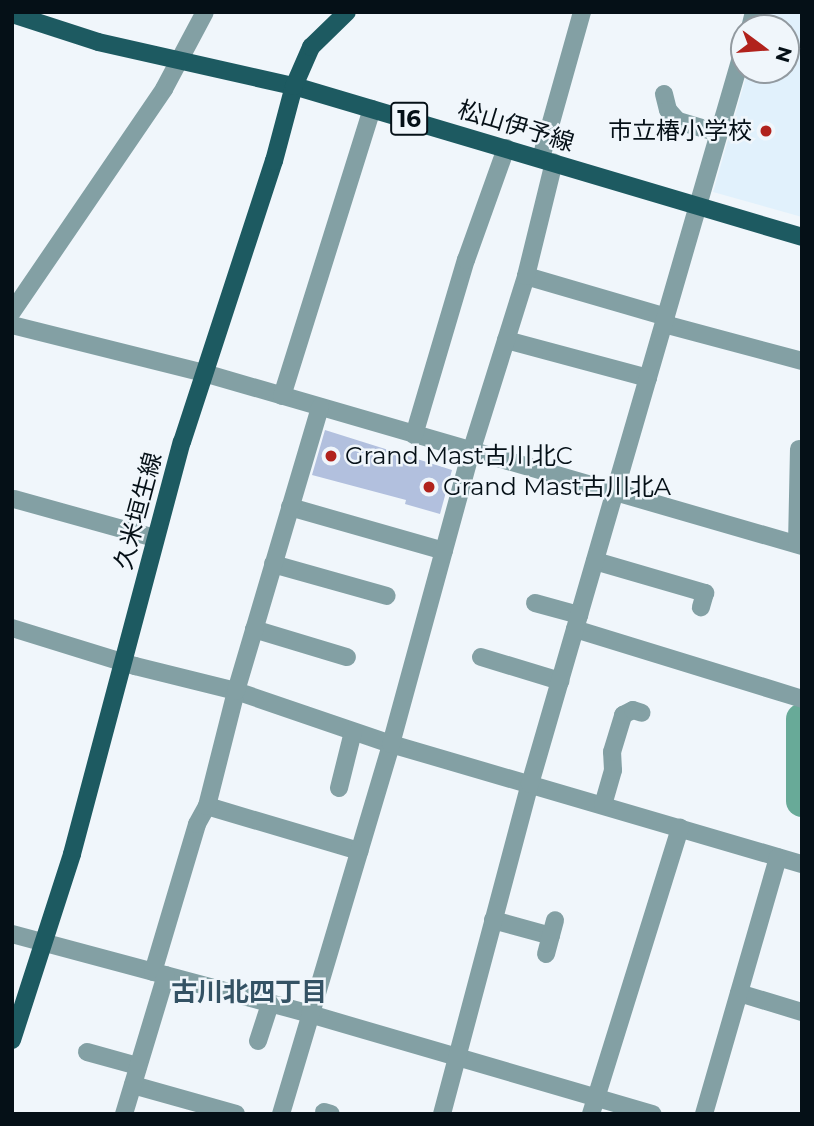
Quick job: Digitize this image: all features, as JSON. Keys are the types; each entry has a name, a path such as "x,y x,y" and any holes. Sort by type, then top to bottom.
{"main road":[{"name":"久米垣生線","path":"12,1040 45,943 124,662 155,538 204,373 274,160 294,86 311,47 347,12"},
{"name":"松山伊予線","path":"12,14 98,42 294,86 372,108 802,237"}],"street":[{"path":"12,312 164,89 205,12"},
{"path":"281,1114 391,744 471,452 526,276 547,160 582,12"},
{"path":"442,1114 530,784 733,84"},
{"path":"664,94 668,110 678,121 719,133"},
{"path":"282,396 372,108"},
{"path":"414,435 466,260 506,148"},
{"path":"526,276 665,321 802,360"},
{"path":"12,325 204,373 799,545 800,460"},
{"path":"506,340 648,378"},
{"path":"124,1114 197,824 207,806 236,691 320,407"},
{"path":"14,499 155,538"},
{"path":"290,507 444,551"},
{"path":"595,561 705,593 701,607"},
{"path":"273,564 387,596"},
{"path":"535,603 577,622 802,699"},
{"path":"12,628 124,662 236,691 391,744 802,864"},
{"path":"254,629 347,657"},
{"path":"481,657 560,681"},
{"path":"603,805 613,770 612,752 624,715 633,710 642,713"},
{"path":"339,788 353,732"},
{"path":"207,806 359,851"},
{"path":"594,1105 680,828"},
{"path":"705,1114 778,857"},
{"path":"493,920 553,928 545,954"},
{"path":"12,934 456,1055 594,1105 653,1114"},
{"path":"739,993 802,1012"},
{"path":"258,1041 270,1003"},
{"path":"87,1052 138,1066"},
{"path":"133,1085 236,1114"}],"shaded area":[{"name":"市立椿小学校","path":"802,12 802,217 713,192 744,84 800,84 800,14 764,14"}],"building":[{"path":"325,430 452,470 440,514 405,504 406,500 312,475"}],"waterway":[{"path":"802,719 802,801"}],"place":[{"name":"市立椿小学校","path":"766,131"},
{"name":"Grand Mast古川北C","path":"331,456"},
{"name":"Grand Mast古川北A","path":"429,487"}],"district":[{"name":"古川北四丁目","path":"249,993"}]}
